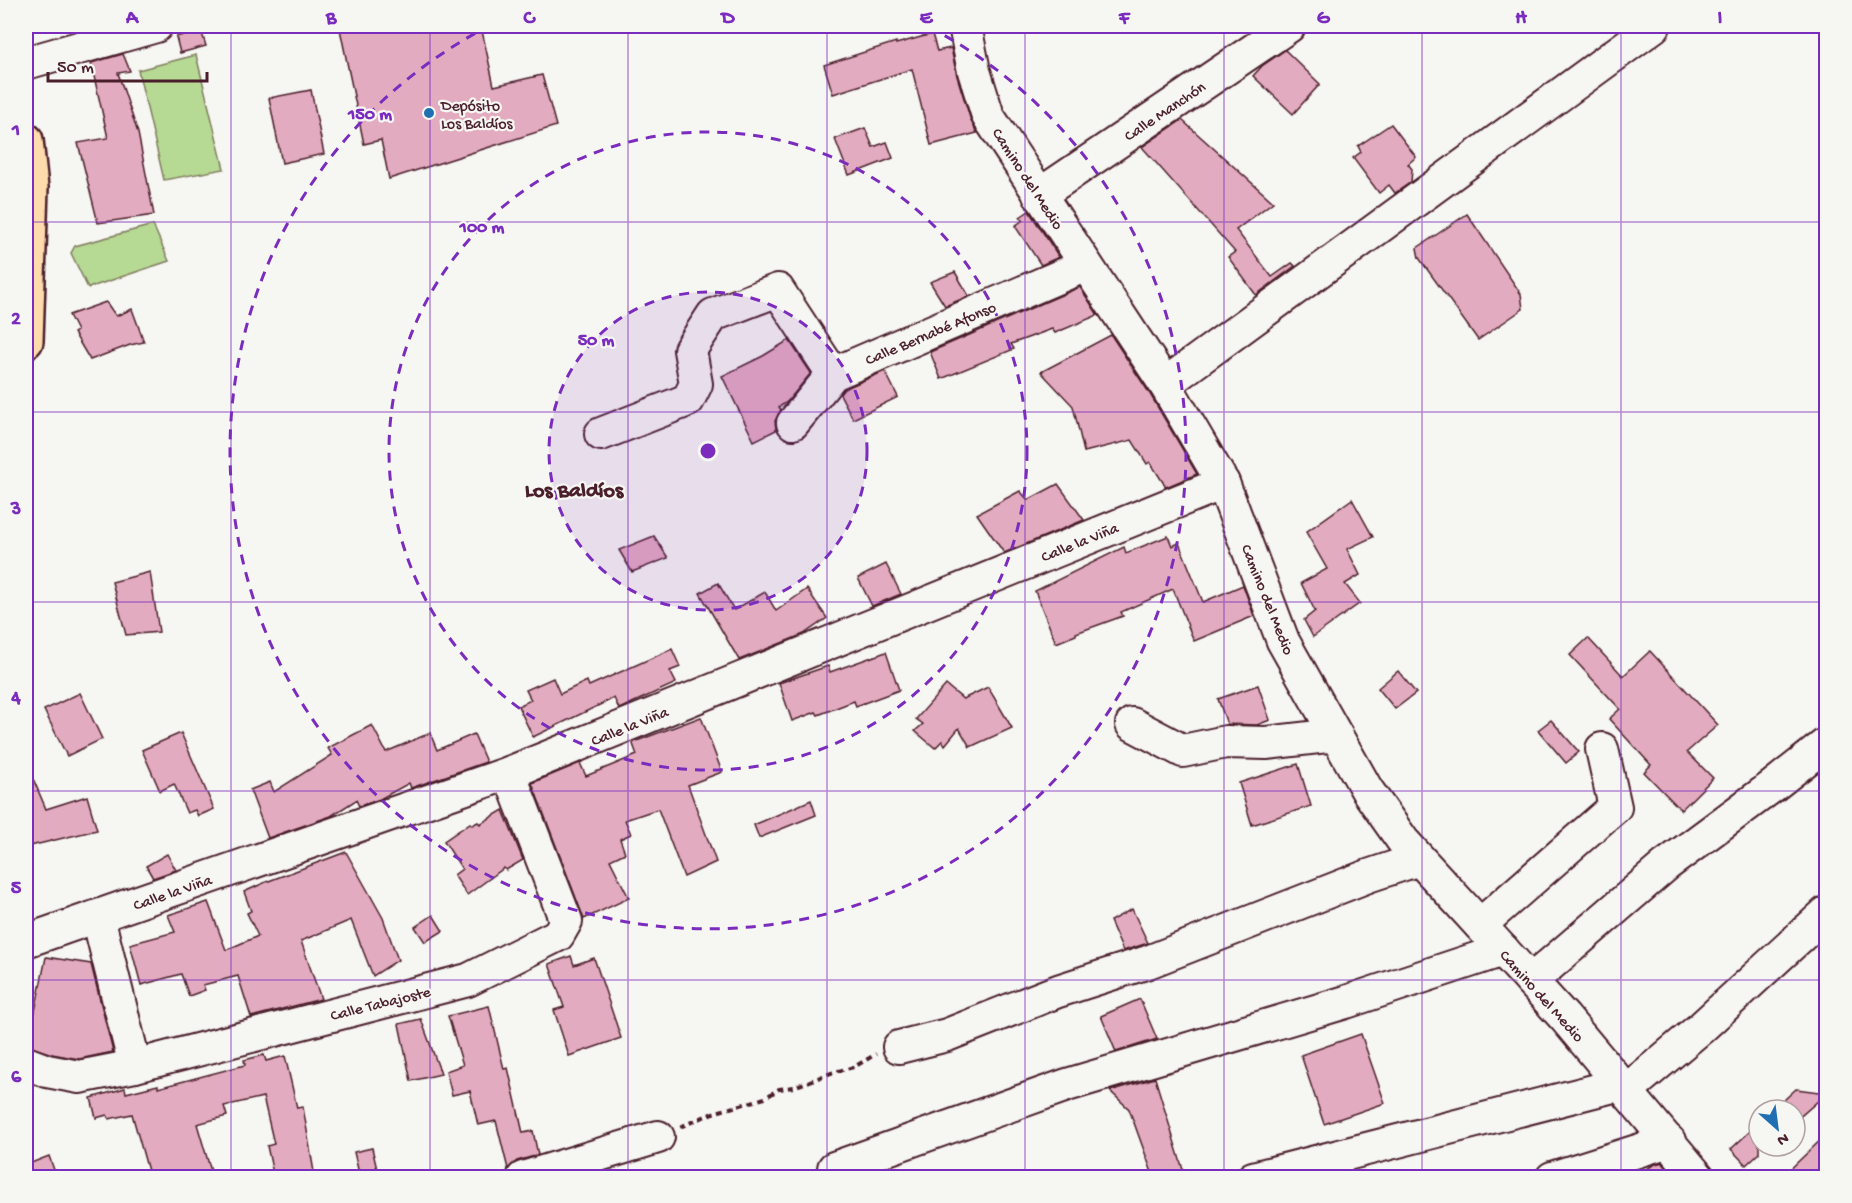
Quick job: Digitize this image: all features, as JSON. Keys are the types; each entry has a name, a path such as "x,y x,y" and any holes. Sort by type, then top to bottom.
{"main road":[{"path":"26,140 31,188 28,211 26,341"}],"street":[{"path":"26,63 156,26"},
{"name":"Camino del Medio","path":"965,26 988,116 1165,384 1223,483 1283,641 1367,790 1403,841 1532,981 1699,1178"},
{"name":"Calle Manchón","path":"1039,195 1289,26"},
{"path":"1165,384 1654,26"},
{"name":"Calle Bernabé Afonso","path":"794,423 833,374 1086,265"},
{"path":"601,434 688,399 696,384 690,350 713,315 778,290 833,374"},
{"name":"Calle la Viña","path":"26,941 509,773 1223,483"},
{"path":"1132,724 1183,751 1226,742 1266,743 1336,735"},
{"path":"1532,981 1666,865 1827,744"},
{"path":"1480,925 1615,807 1602,749"},
{"name":"Calle Tabajoste","path":"26,1063 47,1071 79,1077 135,1066 468,980 558,935 566,921 509,773"},
{"path":"899,1047 947,1035 1058,992 1148,963 1368,876 1419,859"},
{"path":"1254,1178 1623,1087 1702,1027 1827,913"},
{"path":"98,917 135,1066"},
{"path":"840,1178 834,1168 1067,1085 1346,1002 1503,950"},
{"path":"523,1178 658,1137"},
{"path":"1552,1178 1669,1142"}],"path":[{"path":"658,1137 668,1136 683,1125 713,1113 765,1098 779,1089 794,1088 831,1072 854,1066 890,1047 899,1047"}],"green space":[{"path":"196,55 224,169 164,180 138,70"},
{"path":"153,225 169,261 88,288 71,253 75,246"}],"building":[{"name":"Depósito Los Baldíos","path":"358,26 481,26 494,86 542,75 556,126 389,179 381,140 364,144 340,29"},
{"path":"201,30 206,46 180,53 176,37"},
{"path":"932,34 937,51 951,48 957,76 977,133 931,145 912,69 833,94 824,65 896,42 896,44"},
{"path":"1285,50 1320,84 1293,114 1253,76 1262,66"},
{"path":"123,54 130,71 118,73 138,133 154,215 98,223 78,143 108,138 91,63"},
{"path":"311,90 324,154 282,163 269,98"},
{"path":"1182,120 1273,202 1236,230 1272,277 1292,263 1295,266 1256,295 1228,257 1235,252 1142,147"},
{"path":"1391,124 1416,157 1408,164 1412,169 1411,182 1395,193 1389,185 1379,193 1353,158 1361,152 1358,146"},
{"path":"865,128 873,147 887,142 893,158 849,175 835,139"},
{"path":"1029,211 1059,257 1041,265 1015,226 1023,220 1020,217"},
{"path":"1467,214 1521,294 1523,309 1478,340 1419,258 1417,248"},
{"path":"955,272 969,296 945,306 930,282"},
{"path":"1080,287 1098,315 1055,333 1052,329 1011,344 1014,349 941,379 930,352"},
{"path":"106,302 116,316 132,309 144,342 90,360 74,333 77,331 69,315"},
{"path":"1111,335 1150,394 1197,474 1166,487 1150,462 1147,464 1132,440 1084,452 1073,406 1041,372"},
{"path":"789,340 811,373 787,402 779,407 781,410 775,421 776,430 754,441 722,376"},
{"path":"885,371 898,397 853,419 840,394 844,389"},
{"path":"1058,484 1084,520 1004,553 977,514 1020,491 1028,500"},
{"path":"1352,499 1373,537 1347,549 1360,575 1345,584 1360,603 1313,637 1304,620 1315,611 1301,583 1327,569 1306,532"},
{"path":"654,536 668,558 632,572 619,550"},
{"path":"1168,536 1172,546 1179,543 1203,602 1243,585 1254,616 1194,641 1173,589 1121,612 1123,616 1056,643 1035,591 1124,547 1126,553"},
{"path":"886,564 901,594 872,606 858,578"},
{"path":"150,572 159,632 126,635 112,582"},
{"path":"718,583 734,610 765,592 776,611 807,589 827,618 804,634 739,660 700,593"},
{"path":"1588,638 1623,676 1650,651 1718,725 1687,752 1713,778 1681,810 1644,772 1651,765 1609,719 1620,709 1570,655"},
{"path":"672,649 680,667 670,671 676,683 619,709 614,698 533,737 518,706 531,700 526,690 553,678 560,694 587,681 589,686"},
{"path":"886,652 899,690 856,706 854,701 818,715 816,712 792,721 779,683 828,666 830,672"},
{"path":"1398,671 1416,693 1395,709 1378,688"},
{"path":"946,685 963,699 988,687 1012,728 970,747 959,728 945,745 942,741 935,748 915,731 923,724 916,719"},
{"path":"1258,685 1270,720 1257,725 1227,724 1218,699"},
{"path":"80,693 102,739 67,756 44,710"},
{"path":"701,717 722,772 688,785 716,862 684,877 658,809 625,820 631,834 620,839 625,853 610,860 629,898 584,919 532,783 580,763 586,776 637,755 634,742"},
{"path":"1551,720 1579,752 1566,763 1538,730"},
{"path":"372,725 386,752 430,733 437,750 474,734 486,762 411,788 409,783 380,799 359,806 356,800 331,816 268,838 250,790 270,782 274,792 332,755 328,748"},
{"path":"181,733 214,809 198,816 195,810 187,813 174,784 160,791 142,750"},
{"path":"26,762 46,809 87,796 97,830 26,847"},
{"path":"1298,764 1311,806 1252,825 1239,783"},
{"path":"811,800 816,815 759,838 754,825"},
{"path":"503,810 523,860 506,870 504,868 467,895 454,875 462,869 444,841 470,823 480,824"},
{"path":"346,852 383,918 398,960 373,976 351,920 301,941 321,999 251,1017 238,976 203,985 205,990 189,996 181,974 141,985 130,944 175,932 168,915 208,902 226,950 258,936 247,913 251,911 244,892"},
{"path":"167,854 176,870 153,878 146,866"},
{"path":"1132,909 1148,943 1123,951 1110,921"},
{"path":"433,915 443,931 425,942 415,927"},
{"path":"571,956 574,965 594,958 621,1038 569,1056 554,1010 564,1007 549,964"},
{"path":"46,957 91,964 113,1052 79,1059 52,1054 28,1046"},
{"path":"1140,999 1157,1039 1116,1052 1101,1016"},
{"path":"489,1006 504,1069 508,1068 523,1133 533,1131 538,1155 517,1161 508,1169 496,1121 478,1125 470,1091 452,1095 446,1071 463,1065 448,1016"},
{"path":"421,1019 441,1074 411,1081 399,1024"},
{"path":"1361,1034 1385,1103 1324,1124 1301,1055"},
{"path":"264,1055 266,1061 285,1056 297,1108 303,1107 315,1178 274,1178 267,1146 274,1144 263,1097 224,1106 227,1116 197,1124 213,1178 150,1178 132,1114 109,1119 107,1115 96,1118 91,1098 125,1088 126,1093 158,1085 158,1088 245,1065 244,1060"},
{"path":"1155,1078 1184,1173 1172,1178 1154,1178 1129,1109 1110,1091"},
{"path":"1796,1089 1827,1093 1807,1110 1807,1098 1786,1098"},
{"path":"1747,1134 1747,1158 1754,1158 1746,1165 1731,1149"},
{"path":"1827,1134 1827,1178 1781,1178 1802,1158 1807,1158 1807,1153"},
{"path":"372,1148 379,1178 360,1178 354,1152"},
{"path":"49,1156 57,1178 26,1178 26,1165"},
{"path":"1662,1162 1675,1178 1633,1178 1653,1165"}],"place":[{"name":"Depósito Los Baldíos","path":"429,113"}],"district":[{"name":"Los Baldíos","path":"574,488"}]}
